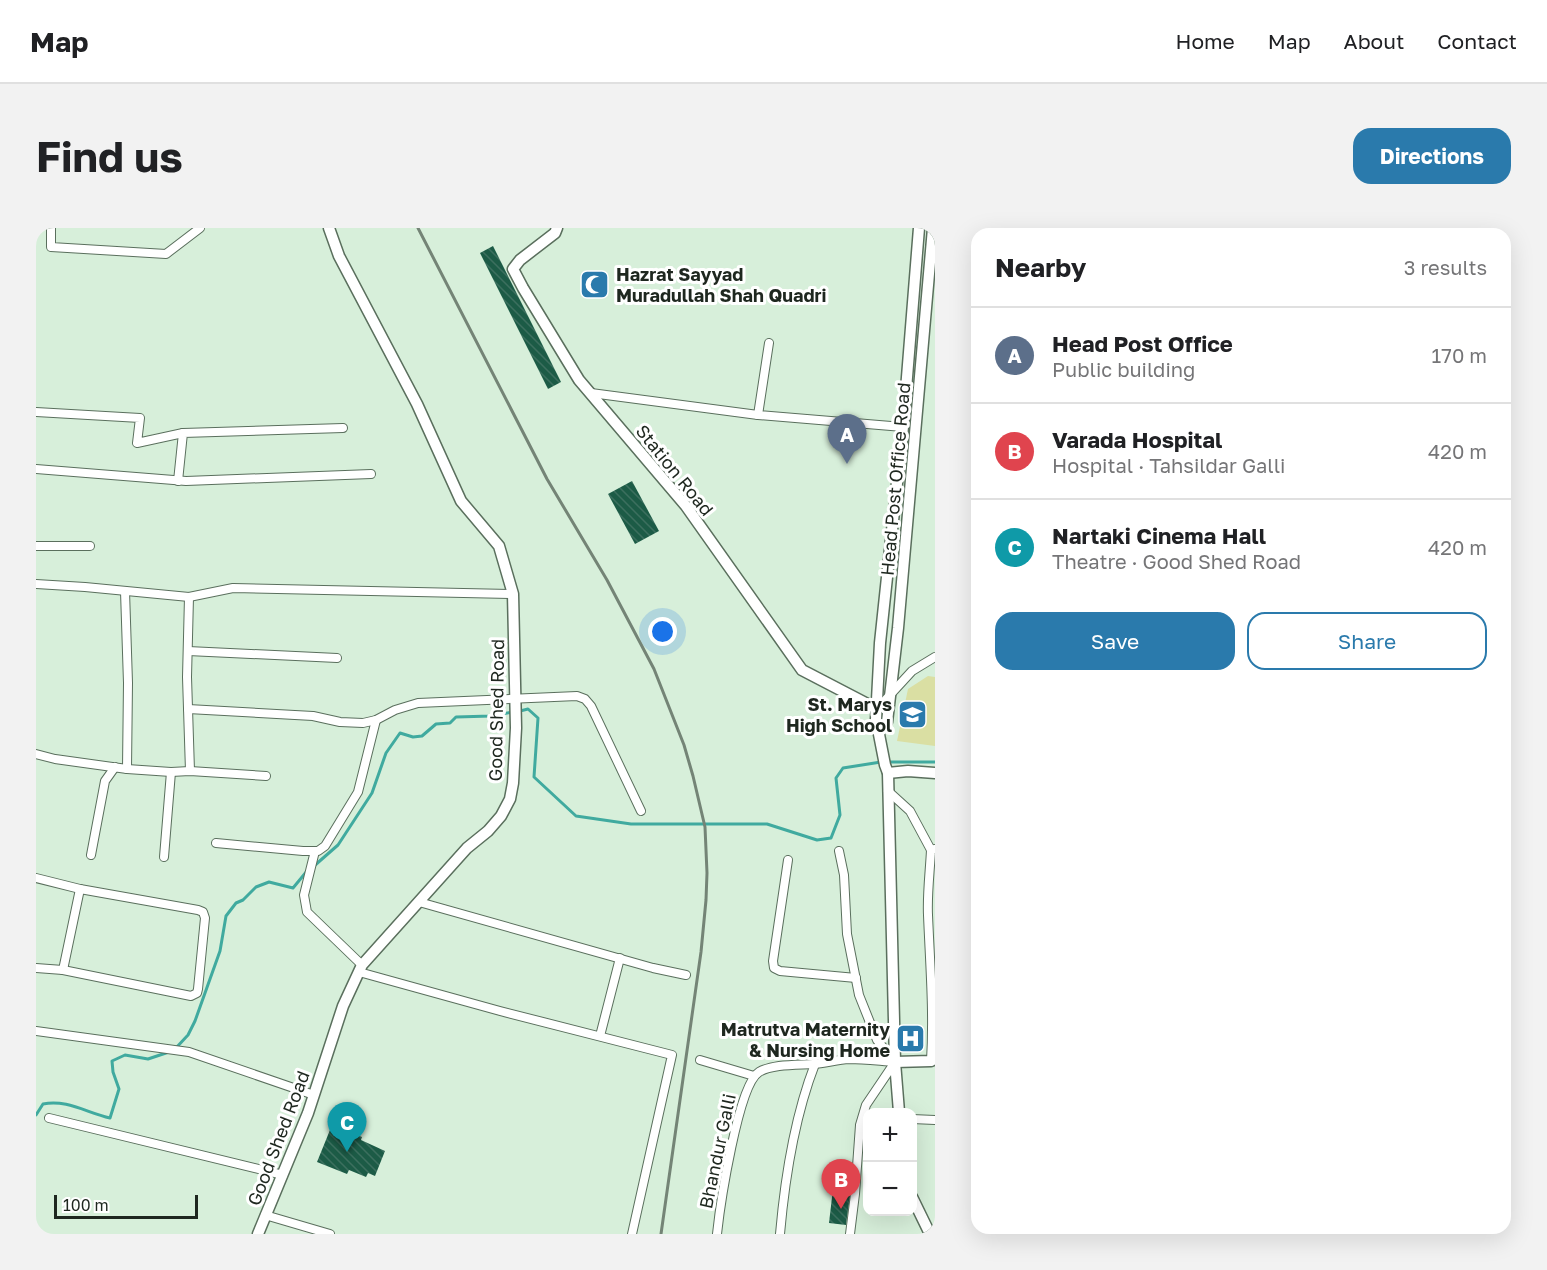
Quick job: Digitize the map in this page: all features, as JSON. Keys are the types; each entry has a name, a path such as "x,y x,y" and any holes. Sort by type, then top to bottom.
{"street":[{"path":"51,228 51,247 166,254 200,228"},
{"name":"Good Shed Road","path":"258,1234 314,1095 343,1006 361,969 467,848 488,831 501,816 510,799 513,783 516,708 513,594 499,546 461,501 417,404 339,256 329,228"},
{"name":"Station Road","path":"557,228 555,234 519,260 513,270 579,380 686,506 802,670 877,709"},
{"name":"Head Post Office Road","path":"899,1108 895,1062 887,769 876,719 880,643 903,427 920,228"},
{"name":"Head Post Office Road","path":"879,729 887,722 898,628 933,228"},
{"path":"758,415 769,343"},
{"path":"591,393 758,415 903,427"},
{"path":"36,412 140,418 137,443 183,433 343,428"},
{"path":"178,481 183,433"},
{"path":"36,469 178,481 371,474"},
{"path":"36,546 90,546"},
{"path":"36,584 189,597 233,588 513,594"},
{"path":"125,591 128,683 127,769"},
{"path":"189,597 190,771"},
{"path":"188,651 337,658"},
{"path":"877,709 912,671 935,657"},
{"path":"188,709 313,716 340,722 363,723 418,703 516,708 573,696 585,699 591,706 641,811"},
{"path":"216,843 315,851 329,843 358,792 376,720"},
{"path":"36,754 55,759 127,769 266,776"},
{"path":"91,855 105,781 115,767"},
{"path":"887,769 935,773"},
{"path":"164,856 171,772"},
{"path":"888,791 910,811 933,849 928,913 933,1060 895,1062"},
{"path":"315,851 304,895 307,912 361,969 672,1055 632,1234"},
{"path":"839,851 844,875 847,934 859,995 877,1040 895,1062"},
{"path":"788,860 773,961 774,968 780,971 856,978"},
{"path":"36,878 80,889 198,910 203,912 205,918 198,989 195,995 188,996 63,970 36,968"},
{"path":"63,970 80,889"},
{"path":"419,902 653,968 686,975"},
{"path":"600,1036 620,958"},
{"path":"36,1031 189,1052 314,1095"},
{"name":"Bhandur Galli","path":"717,1234 738,1116 754,1076 761,1071 783,1066 850,1059 895,1062"},
{"path":"700,1060 754,1076"},
{"path":"850,1234 860,1125 866,1105 895,1062"},
{"path":"780,1234 794,1136 805,1090 815,1064"},
{"path":"49,1118 283,1174"},
{"path":"917,1119 935,1120"},
{"path":"917,1207 930,1234"},
{"path":"265,1215 330,1234"}],"green space":[{"name":"St. Marys High School","path":"928,676 935,677 935,746 897,741 908,689"}],"building":[{"path":"493,246 561,382 548,389 480,253"},
{"path":"632,481 659,531 635,544 608,494"},
{"path":"902,1034 923,1035 923,1043 902,1042"},
{"path":"332,1125 362,1137 361,1140 385,1151 375,1176 368,1173 366,1177 349,1170 347,1174 317,1162"},
{"path":"834,1180 852,1182 846,1225 829,1223"}],"waterway":[{"path":"520,711 528,709 538,718 534,777 576,816 631,824 767,824 817,840 831,838 840,815 836,778 843,768 881,762"},
{"path":"314,866 338,845 372,793 386,753 400,733 413,737 422,736 436,724 450,723 456,717 491,716 513,712"},
{"path":"887,762 935,762"},
{"path":"175,1049 188,1035 195,1021 220,951 226,916 236,903 243,900 256,887 269,882 293,888 307,871"},
{"path":"36,1115 43,1104 60,1103 110,1118 119,1089 112,1061 125,1055 148,1059 169,1052"}],"railway":[{"path":"418,228 547,479 607,580 654,669 684,745 693,776 705,827 706,900 701,952 661,1234"}],"place":[{"name":"Hazrat Sayyad Muradullah Shah Quadri","path":"595,284"},
{"name":"Head Post Office","path":"847,464"},
{"name":"St. Marys High School","path":"913,714"},
{"name":"Matrutva Maternity & Nursing Home","path":"911,1039"},
{"name":"Nartaki Cinema Hall","path":"347,1152"},
{"name":"Varada Hospital","path":"841,1209"}]}
